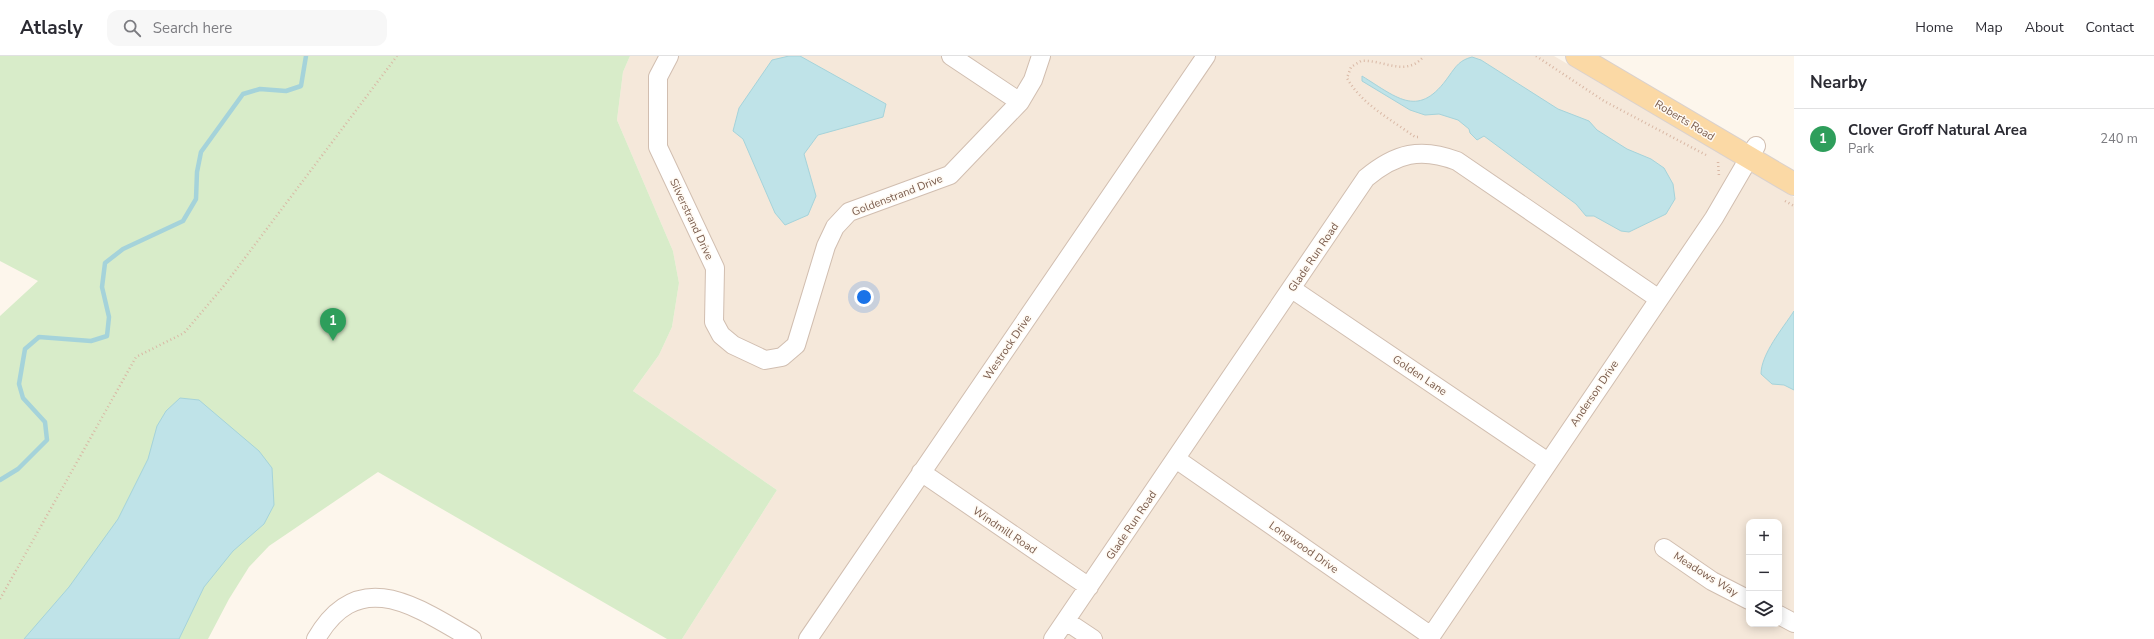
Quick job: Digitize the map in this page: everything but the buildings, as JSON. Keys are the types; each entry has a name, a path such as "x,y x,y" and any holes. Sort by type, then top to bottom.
{"main road":[{"name":"Roberts Road","path":"1577,56 1749,159 1794,168"},
{"name":"Roberts Road","path":"1605,56 1749,159 1787,191"},
{"path":"1749,159 1764,157 1794,174"}],"street":[{"name":"Silverstrand Drive","path":"669,56 658,77 658,146 715,268 714,322 721,336 733,345 765,360"},
{"path":"950,56 1020,102"},
{"name":"Goldenstrand Drive","path":"765,360 782,357 796,345 826,246 834,227 849,212 950,175 1020,102 1033,80 1041,56"},
{"name":"Westrock Drive","path":"808,639 1206,56"},
{"name":"Glade Run Road","path":"1054,639 1366,178 1381,165 1400,157 1418,153 1438,153 1457,161 1659,299"},
{"name":"Anderson Drive","path":"1430,637 1714,218 1749,159"},
{"name":"Golden Lane","path":"1292,289 1548,462"},
{"name":"Longwood Drive","path":"1176,459 1430,637"},
{"name":"Windmill Road","path":"921,472 1089,587"},
{"name":"Meadows Way","path":"1664,548 1712,581 1746,598"},
{"path":"316,639 335,612 355,602 384,596 412,605 472,639"},
{"path":"1782,617 1794,623"},
{"path":"1066,621 1093,639"}],"path":[{"path":"0,599 136,357 184,333 223,287 397,56"},
{"path":"1422,136 1415,136 1366,101 1353,89 1347,78 1351,67 1361,60 1407,67 1417,64 1424,56"},
{"path":"1536,56 1604,101 1718,162 1749,159"},
{"path":"1718,162 1718,182"},
{"path":"1787,191 1794,206"}],"shaded area":[{"path":"630,56 1554,56 1794,197 1794,639 682,639 777,490 633,391 659,355 672,327 679,283 673,251 617,120 623,72"}],"green space":[{"path":"0,56 630,56 623,72 617,120 673,251 679,283 672,327 659,355 633,391 777,490 682,639 667,639 378,472 269,546 249,567 229,599 208,639 0,639 0,316 38,281 0,261"}],"water":[{"path":"789,56 800,56 886,104 883,117 818,135 804,154 816,196 808,215 785,225 775,213 743,139 733,131 739,108 772,60"},
{"path":"1472,57 1481,60 1558,109 1589,121 1597,130 1627,149 1651,159 1664,168 1673,184 1675,199 1666,214 1629,232 1621,231 1594,216 1586,216 1576,204 1484,136 1477,140 1470,133 1469,129 1458,120 1439,114 1425,115 1410,110 1362,81 1362,76 1387,92 1398,97 1408,101 1418,101 1428,97 1438,89 1459,64"},
{"path":"1794,311 1794,390 1784,385 1772,384 1761,374 1762,366 1769,350"},
{"path":"180,398 199,400 259,451 272,468 274,505 264,524 233,551 204,587 179,639 24,639 69,587 118,519 148,459 157,426 166,411"}],"waterway":[{"path":"0,480 18,469 47,440 45,422 23,398 19,384 25,349 39,337 91,341 107,336 109,317 102,287 105,263 123,249 183,221 196,199 197,172 201,152 243,94 260,89 286,91 301,86 306,56"}],"place":[{"name":"Clover Groff Natural Area","path":"333,341"}]}
